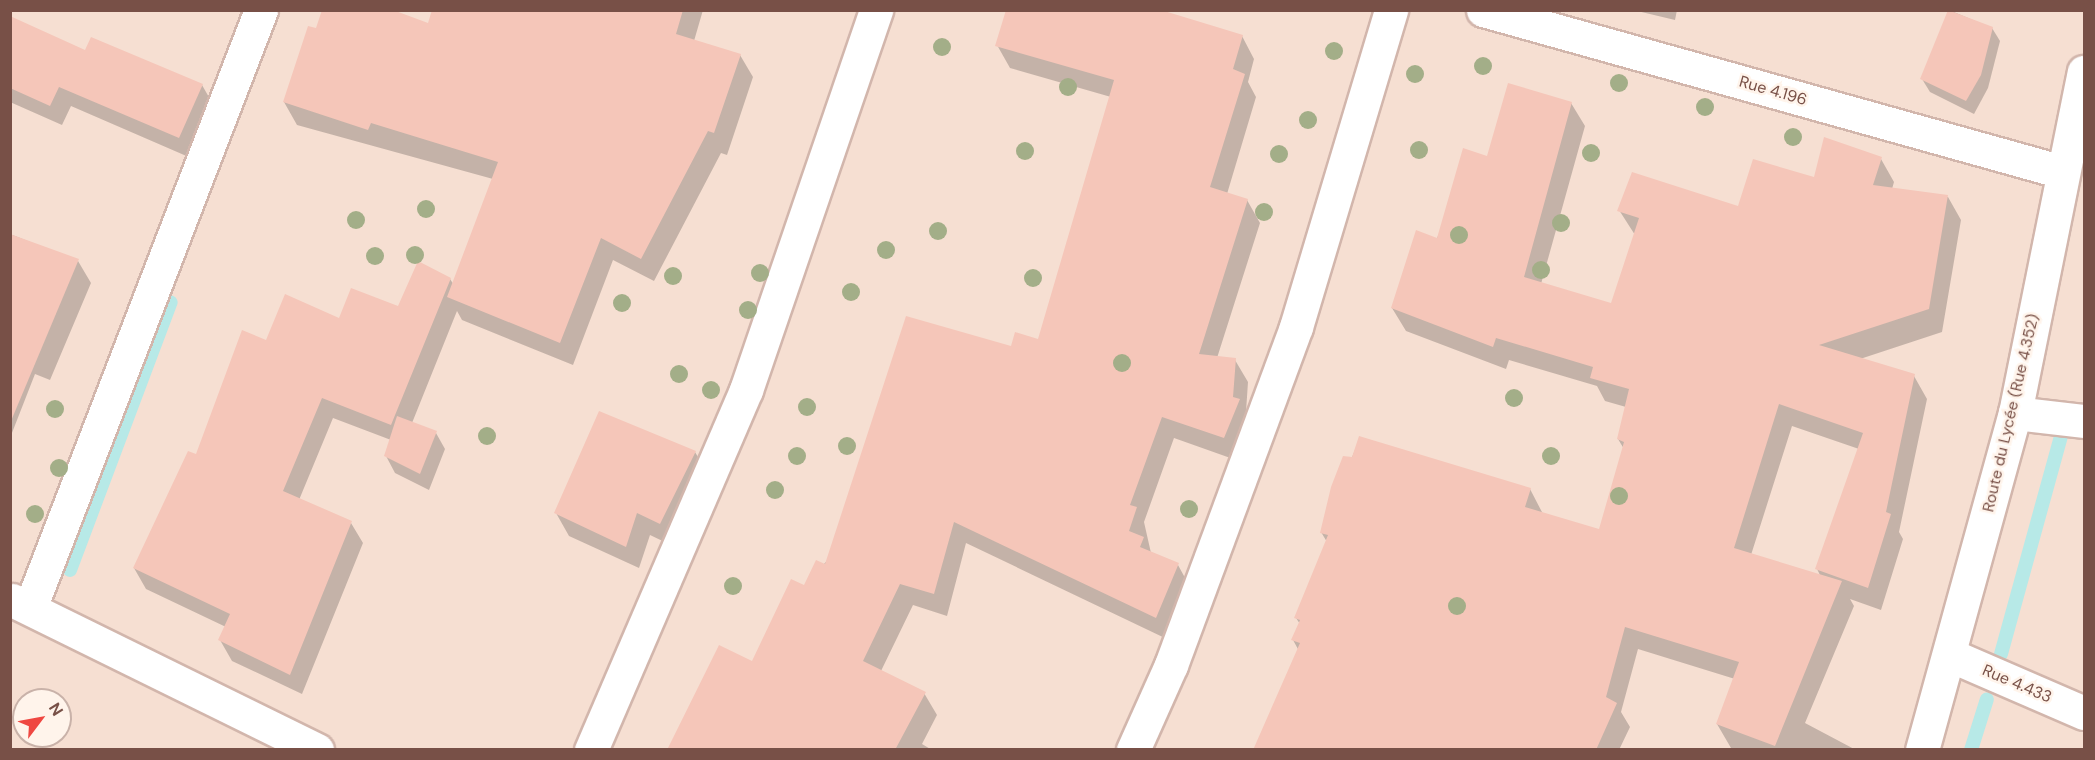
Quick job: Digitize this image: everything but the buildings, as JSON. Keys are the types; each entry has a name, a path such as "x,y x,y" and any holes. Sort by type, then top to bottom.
{"street":[{"path":"261,10 20,604 317,750"},
{"path":"591,750 746,390 876,10"},
{"path":"1133,750 1176,654 1296,327 1391,10"},
{"name":"Rue 4.196","path":"1483,10 2063,172"},
{"name":"Route du Lycée (Rue 4.352)","path":"1923,750 2014,413 2085,72"},
{"path":"2014,413 2085,421"},
{"name":"Rue 4.433","path":"1950,655 2085,713"}],"shaded area":[{"path":"10,11 2084,11 2084,749 11,749"}],"waterway":[{"path":"70,570 171,302"},
{"path":"2001,654 2062,432"},
{"path":"1971,750 1987,699"}]}
